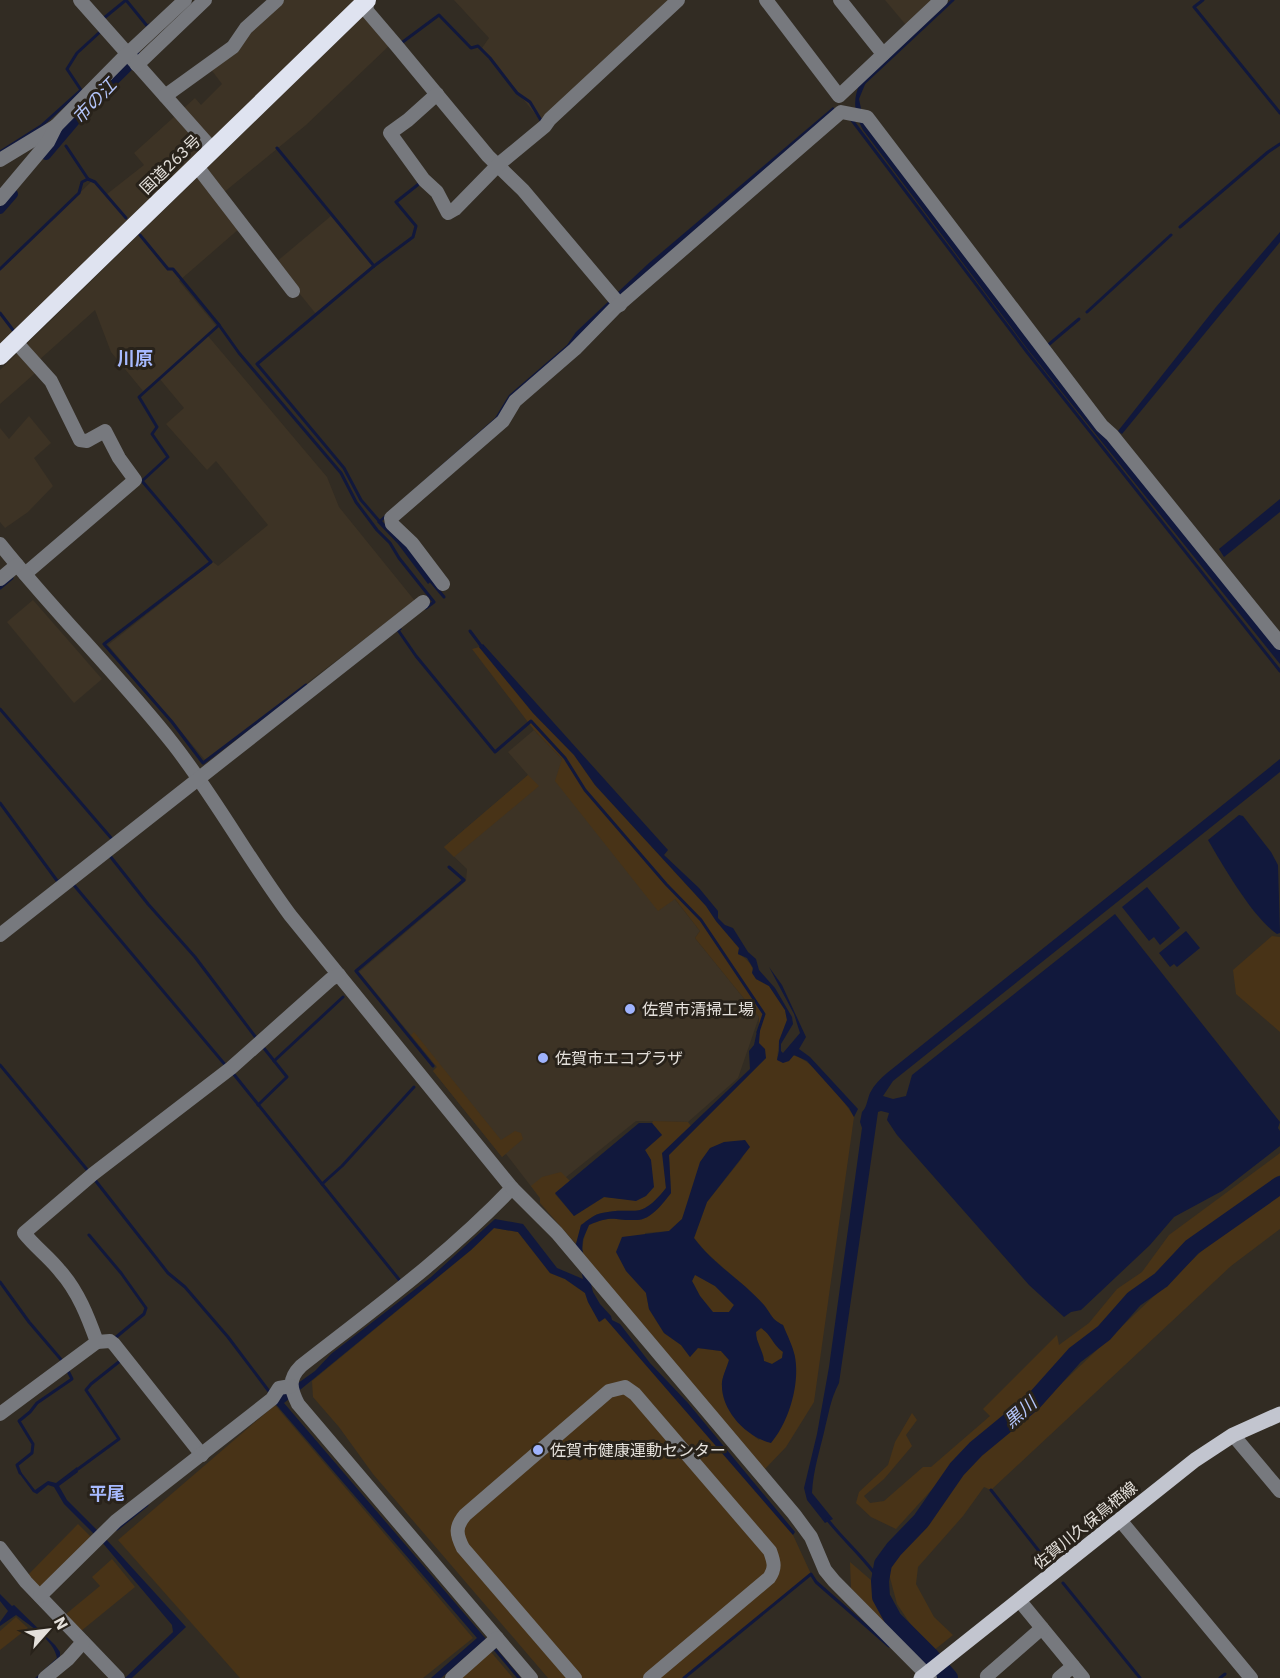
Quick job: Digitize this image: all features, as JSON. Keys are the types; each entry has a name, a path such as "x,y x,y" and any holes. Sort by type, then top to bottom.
{"highway":[{"name":"国道263号","path":"0,356 366,0"}],"main road":[{"name":"佐賀川久保鳥栖線","path":"926,1677 950,1655 1195,1460 1233,1435 1280,1414"}],"street":[{"path":"80,0 213,150"},
{"path":"132,59 185,0"},
{"path":"0,160 56,126 132,59 205,0"},
{"path":"165,96 233,47 246,28 277,0"},
{"path":"366,0 367,11 435,96 488,156 499,164 616,301"},
{"path":"435,96 390,133 424,180 438,194 448,213 455,209 499,164 678,0"},
{"path":"766,0 839,96 941,0"},
{"path":"840,0 883,54"},
{"path":"443,584 412,543 392,524 391,518 503,421 514,400 575,349 616,301 841,112 850,112 860,116 1102,426 1115,438 1280,643"},
{"path":"0,199 48,142 56,126"},
{"path":"196,165 293,291"},
{"path":"0,579 21,569 133,478 105,431 84,440 51,381 15,341"},
{"path":"0,544 172,743 199,778 256,869 290,915 512,1188 583,1263 794,1514 811,1538 825,1570 834,1581 926,1677"},
{"path":"0,935 423,602"},
{"path":"202,1455 107,1343 60,1270 33,1245 24,1233 91,1176 229,1070 331,979 339,975"},
{"path":"512,1188 478,1224 440,1257 301,1366 294,1374 291,1386 296,1400 492,1642 531,1678"},
{"path":"0,1414 65,1365 107,1343"},
{"path":"40,1596 99,1536 274,1397 279,1388 291,1386"},
{"path":"575,1678 463,1548 457,1537 457,1525 465,1515 609,1391 625,1387 635,1394 770,1551 774,1562 774,1571 769,1578 650,1678"},
{"path":"1233,1435 1280,1491"},
{"path":"1120,1520 1251,1678"},
{"path":"3,1558 118,1678"},
{"path":"1019,1600 1083,1678"},
{"path":"988,1678 1042,1628"},
{"path":"45,1678 68,1659 83,1642"},
{"path":"452,1678 492,1642"},
{"path":"1059,1678 1073,1666"}],"shaded area":[{"path":"278,0 357,0 0,346 0,270 93,180 107,194 144,165 134,153 195,98 201,105 222,84 207,64"},
{"path":"454,0 671,0 540,120 482,48 489,38"},
{"path":"885,0 935,0 906,25"},
{"path":"366,13 392,43 306,125 217,198 240,228 179,281 217,327 208,336 327,477 339,507 415,601 205,760 108,645 213,562 218,566 268,525 216,461 207,470 166,424 184,408 159,378 143,391 111,352 95,310 38,361 41,368 0,404 0,370"},
{"path":"331,216 373,266 316,314 275,263"},
{"path":"29,416 51,443 34,458 53,486 28,512 5,528 0,522 0,428 9,439"},
{"path":"33,600 102,679 74,703 7,622"},
{"path":"479,647 533,713 574,755 595,785 706,906 739,948 738,954 750,964 756,979 769,986 785,1010 787,1020 779,1041 777,1060 786,1056 802,1059 819,1073 854,1117 814,1402 786,1447 764,1470 584,1257 583,1248 584,1237 589,1225 609,1219 642,1219 656,1210 671,1193 669,1155 766,1058 758,1043 759,1017 695,938 700,931 675,899 658,911 555,781 562,759 534,730 472,649","holes":["743,1157 707,1202 694,1238 710,1256 756,1297 774,1319 783,1325 795,1356 759,1440 739,1423 725,1401 722,1383 729,1360 721,1351 697,1348 690,1357 681,1345 664,1333 649,1309 646,1293 645,1233 669,1231 682,1219 688,1205"]},
{"path":"534,730 562,759 659,910 674,898 700,931 695,938 759,1017 738,1078 688,1122 636,1121 540,1198 506,1154 502,1157 433,1071 437,1067 359,972 466,881 467,869 444,847 528,775 508,752"},
{"path":"528,775 539,786 454,857 444,847"},
{"path":"1272,936 1280,937 1280,1032 1236,994 1233,970"},
{"path":"414,1032 501,1140 515,1131 521,1133 523,1139 502,1157 433,1071 437,1067 411,1035"},
{"path":"653,1121 688,1122 691,1126 663,1153 666,1188 649,1206 642,1209 613,1211 593,1216 581,1225 576,1244 540,1203 540,1198 531,1186 542,1177 561,1172 570,1181 555,1194 574,1216 604,1197 636,1200 651,1160 645,1150 662,1135 652,1123"},
{"path":"1280,1153 1280,1175 1213,1226 1182,1245 1154,1279 1132,1291 1098,1328 1075,1345 1028,1401 974,1443 896,1529 871,1517 856,1503 859,1492 888,1465 895,1442 912,1413 917,1420 906,1435 912,1446 884,1479 864,1496 870,1503 884,1501 923,1467 931,1467 990,1416 983,1409 1057,1335 1059,1345 1089,1323 1117,1289 1142,1272 1169,1235"},
{"path":"1280,1192 1280,1229 1231,1266 991,1490 984,1487 963,1516 918,1567 916,1584 934,1617 953,1635 933,1651 915,1631 897,1604 889,1574 895,1556 922,1528 965,1468 1025,1418 1209,1244"},
{"name":"佐賀市健康運動センター","path":"494,1228 518,1232 550,1273 565,1279 585,1293 600,1322 605,1318 793,1535 811,1574 686,1678 548,1678 373,1474 339,1427 313,1397 312,1381 471,1250"},
{"path":"695,1274 715,1286 734,1305 729,1312 713,1313 692,1281"},
{"path":"761,1328 783,1351 782,1358 772,1364 764,1361 757,1339 756,1332"},
{"path":"275,1405 473,1638 423,1678 240,1678 118,1540"},
{"path":"78,1524 93,1539 42,1590 27,1576"},
{"path":"112,1559 135,1587 81,1631 66,1614 100,1586 92,1577"},
{"path":"850,1562 872,1581 890,1620 927,1656 921,1661 851,1588"},
{"path":"16,1617 28,1628 0,1650 0,1631"},
{"path":"491,1652 513,1678 460,1678"}],"water":[{"path":"861,81 866,82 859,99 863,118 1280,649 1280,664 1029,351 863,130 855,106 856,94"},
{"path":"833,107 836,110 621,297 617,293 649,263"},
{"path":"1280,232 1280,242 1122,434 1118,431 1216,307"},
{"path":"610,300 613,304 499,419 382,521 408,547 434,579 428,584 398,544 377,522 495,418 509,395 567,345 576,332"},
{"path":"1280,499 1280,512 1224,557 1219,549"},
{"path":"483,644 668,850 664,855 699,888 718,911 718,918 725,925 733,928 748,952 756,959 759,970 775,988 792,1017 793,1024 781,1044 783,1053 800,1033 794,1014 769,967 782,985 806,1037 799,1049 810,1057 858,1109 854,1117 849,1108 807,1061 794,1055 789,1061 783,1063 777,1060 779,1041 787,1020 785,1010 769,986 756,979 747,958 738,954 739,948 706,906 595,785 574,755 533,713 479,647"},
{"path":"1280,759 1280,772 893,1081 883,1096 893,1099 906,1096 912,1075 1115,914 1280,1122 1278,1128 1280,1146 1222,1191 1174,1217 1150,1245 1081,1310 1071,1312 1064,1317 1029,1285 897,1135 887,1120 889,1113 878,1112 839,1383 831,1405 813,1485 812,1493 833,1519 825,1523 807,1500 804,1488 817,1434 829,1367 862,1128 860,1122 872,1090 887,1073"},
{"path":"1239,815 1243,816 1271,852 1278,865 1280,933 1277,934 1249,904 1208,840"},
{"path":"1147,887 1180,928 1160,945 1154,937 1149,941 1122,907"},
{"path":"1186,931 1200,948 1177,967 1174,964 1170,967 1159,953"},
{"path":"760,1030 759,1043 765,1049 766,1058 669,1155 671,1193 652,1214 642,1219 609,1219 589,1225 583,1239 582,1249 593,1292 612,1320 620,1324 650,1363 688,1403 795,1532 793,1535 605,1318 599,1322 585,1293 565,1279 550,1273 518,1232 494,1228 471,1250 284,1403 486,1639 441,1678 431,1678 477,1638 273,1401 315,1371 331,1354 431,1277 495,1219 523,1224 557,1268 583,1279 576,1244 581,1225 593,1216 613,1211 636,1211 649,1206 657,1199 666,1188 662,1153 750,1069 749,1051 754,1045 757,1031"},
{"path":"639,1123 652,1123 662,1135 645,1150 651,1160 654,1187 646,1196 636,1201 604,1197 574,1216 555,1193"},
{"path":"745,1140 750,1147 707,1202 694,1238 710,1256 756,1296 774,1319 783,1325 791,1345 796,1368 792,1402 783,1424 771,1443 753,1435 736,1421 730,1412 725,1402 722,1382 729,1360 721,1351 698,1348 690,1357 681,1345 664,1333 649,1309 646,1293 626,1271 616,1252 622,1237 669,1231 682,1219 700,1162 710,1148 724,1142","holes":["695,1275 715,1286 734,1305 729,1312 713,1312 692,1281","761,1328 783,1352 782,1358 772,1364 764,1361 757,1340 756,1332"]},
{"path":"77,1467 78,1472 59,1486 67,1500 186,1627 132,1678 125,1678 173,1632 172,1625 101,1541 64,1504 54,1487 48,1485 37,1494 19,1473 21,1472 35,1490 48,1481 56,1483"},
{"path":"0,1594 12,1606 14,1605 60,1652 60,1660 41,1678 35,1678 57,1658 55,1651 41,1634 16,1615 0,1626 0,1622 8,1611 0,1601"}],"waterway":[{"path":"104,18 126,0 148,27 149,25"},
{"path":"862,85 953,0"},
{"path":"1203,0 1194,7 1280,113"},
{"path":"400,44 439,15 471,48 478,46 490,58 517,93 530,102 542,122"},
{"path":"0,152 41,126 81,90 67,69 77,53 101,31"},
{"name":"市の江","path":"46,155 85,109 138,57"},
{"path":"851,119 1027,352 1280,671"},
{"path":"1180,227 1280,144"},
{"path":"0,269 79,193 82,182 88,179 66,146"},
{"path":"277,148 374,266"},
{"path":"88,179 95,182 126,218"},
{"path":"380,522 361,500 344,468 257,364 374,266 413,237 416,226 396,202 420,183"},
{"name":"市の江","path":"0,209 13,194"},
{"path":"140,235 168,269 173,269 239,353 341,473 356,502 434,602 426,608"},
{"path":"1087,312 1171,235"},
{"path":"0,313 13,330"},
{"path":"1047,346 1079,319"},
{"path":"142,481 168,457 152,434 157,427 139,397 219,325"},
{"path":"139,480 211,562 104,644 172,722 203,763 306,685"},
{"path":"0,588 12,578"},
{"path":"429,579 444,597"},
{"path":"400,629 398,630 416,656 495,752 531,721 565,758 585,790 666,884 701,920 764,1014 758,1032"},
{"path":"470,631 482,647"},
{"path":"0,709 112,839"},
{"path":"0,803 58,882 60,880"},
{"path":"110,856 148,904 195,957 257,1039"},
{"path":"433,1066 356,971 464,880 449,867"},
{"path":"73,884 227,1067"},
{"path":"274,1061 343,997"},
{"path":"258,1105 287,1077 263,1047"},
{"path":"0,1065 89,1172"},
{"path":"232,1072 401,1282"},
{"path":"322,1184 342,1166 414,1087"},
{"path":"95,1180 168,1273 185,1287 228,1337 271,1394"},
{"name":"黒川","path":"949,1678 893,1619 881,1597 880,1581 883,1564 921,1521 957,1469 976,1449 1033,1402 1075,1355 1104,1333 1134,1299 1161,1280 1192,1247 1280,1185"},
{"path":"89,1235 121,1273 146,1308 144,1314 115,1338"},
{"path":"0,1282 29,1322 64,1363"},
{"path":"78,1469 119,1439 86,1390 120,1361"},
{"path":"20,1473 17,1465 32,1453 33,1444 19,1421 37,1403 72,1379 67,1369"},
{"path":"991,1490 1046,1560"},
{"path":"117,1529 147,1505"},
{"path":"827,1519 880,1581"},
{"path":"684,1678 811,1574 816,1582 889,1646"},
{"path":"1063,1583 1140,1678"},
{"path":"493,1647 519,1678"},
{"path":"1220,1678 1225,1674"}],"place":[{"name":"佐賀市清掃工場","path":"630,1009"},
{"name":"佐賀市エコプラザ","path":"543,1058"},
{"name":"佐賀市健康運動センター","path":"538,1450"}],"district":[{"name":"川原","path":"135,358"},
{"name":"平尾","path":"107,1493"}]}
